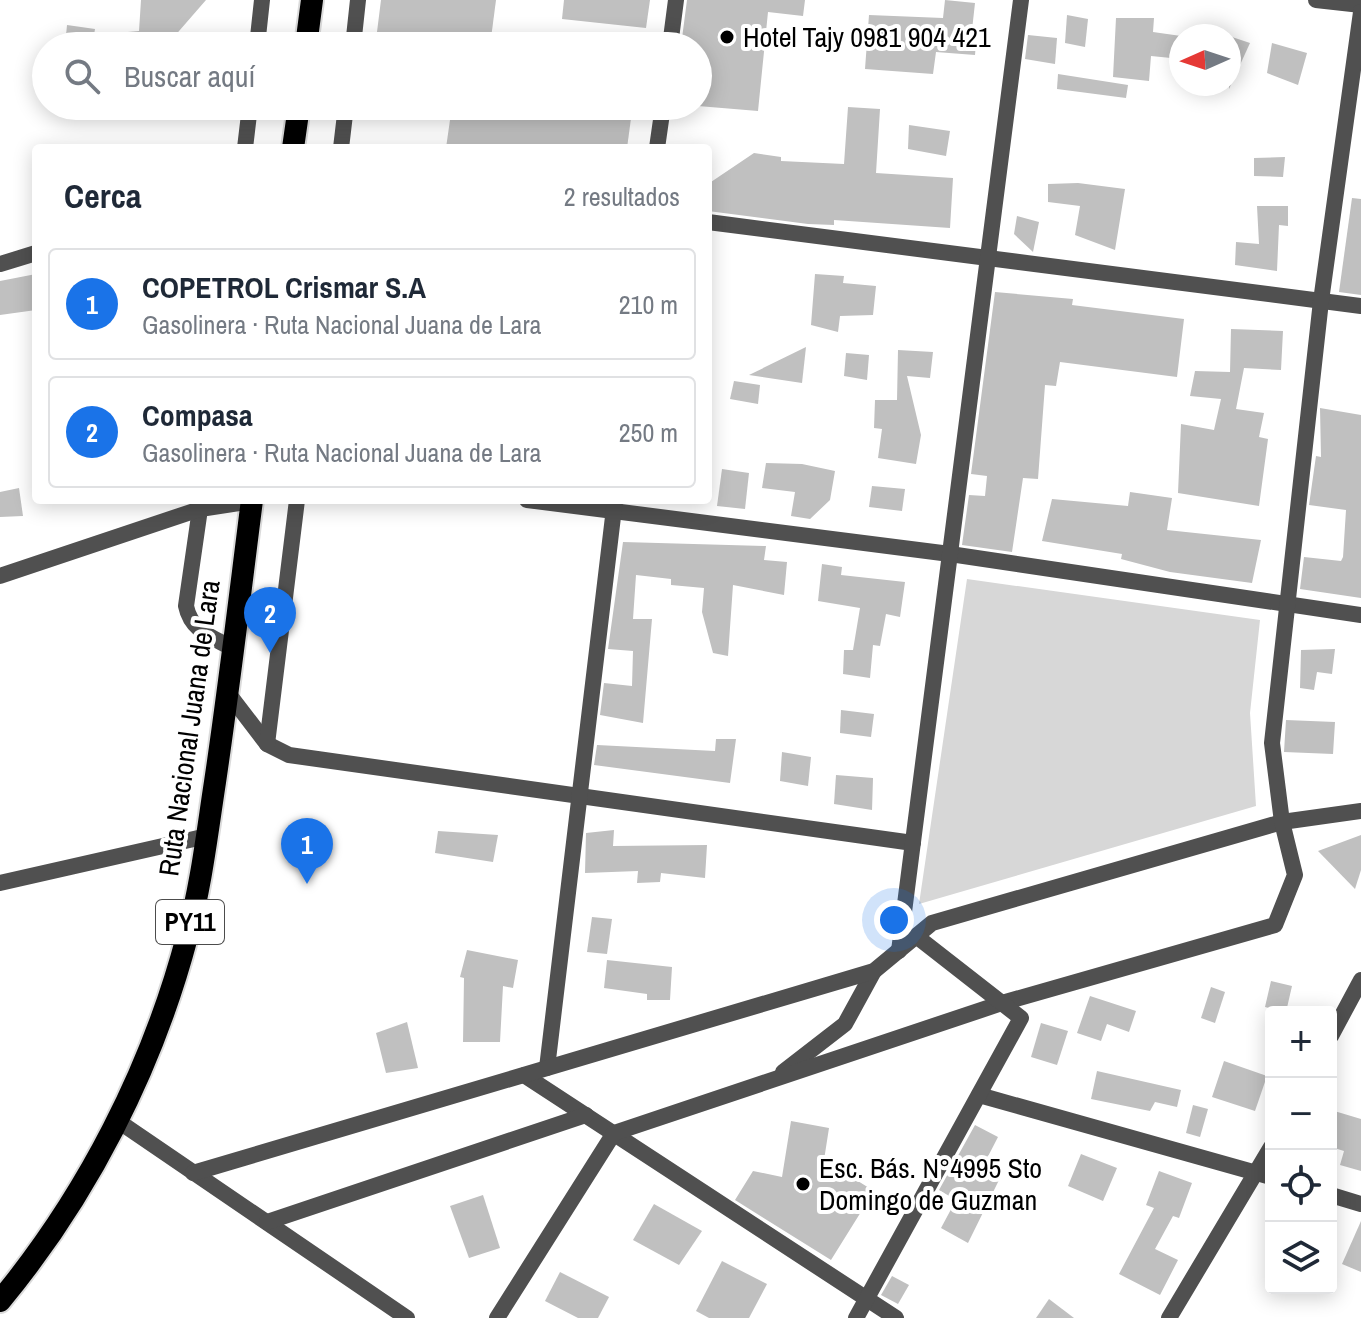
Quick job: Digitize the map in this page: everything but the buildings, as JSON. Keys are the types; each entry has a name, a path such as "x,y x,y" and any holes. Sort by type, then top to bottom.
{"highway":[{"path":"308,32 312,0"},
{"path":"294,144 297,120"},
{"name":"Ruta Nacional Juana de Lara","path":"0,1301 59,1222 118,1121 158,1028 188,936 207,836 252,504"}],"street":[{"path":"259,32 262,0"},
{"path":"355,32 358,0"},
{"path":"672,32 676,0"},
{"path":"899,951 1021,0"},
{"path":"1316,0 1361,5"},
{"path":"497,1318 614,1133 1002,1003 1275,925 1295,875 1282,822 1272,743 1285,604 1321,301 1361,12"},
{"path":"245,144 248,120"},
{"path":"341,144 344,120"},
{"path":"658,144 661,120"},
{"path":"712,223 1361,306"},
{"path":"0,264 32,254"},
{"path":"267,744 297,504"},
{"path":"586,504 1361,615"},
{"path":"0,576 201,505 188,616 196,628 232,648"},
{"path":"547,1068 615,506"},
{"path":"228,693 267,744 289,755 913,843"},
{"path":"193,1173 874,971 932,923 1282,822 1361,811"},
{"path":"0,883 207,836"},
{"path":"856,1318 1021,1018 916,936"},
{"path":"772,1080 845,1024 874,971"},
{"path":"1337,1025 1361,980"},
{"path":"524,1075 896,1318"},
{"path":"979,1095 1264,1175"},
{"path":"267,1222 586,1115"},
{"path":"118,1121 407,1318"},
{"path":"1169,1318 1264,1175 1270,1150"},
{"path":"1337,1197 1361,1204"}],"shaded area":[{"path":"967,579 1260,620 1250,713 1256,806 919,904"}],"place":[{"name":"Hotel Tajy 0981 904 421","path":"727,37"},
{"name":"Compasa","path":"270,653"},
{"name":"COPETROL Crismar S.A","path":"307,884"},
{"name":"Esc. Bás. N°4995 Sto Domingo de Guzman","path":"803,1184"}]}
